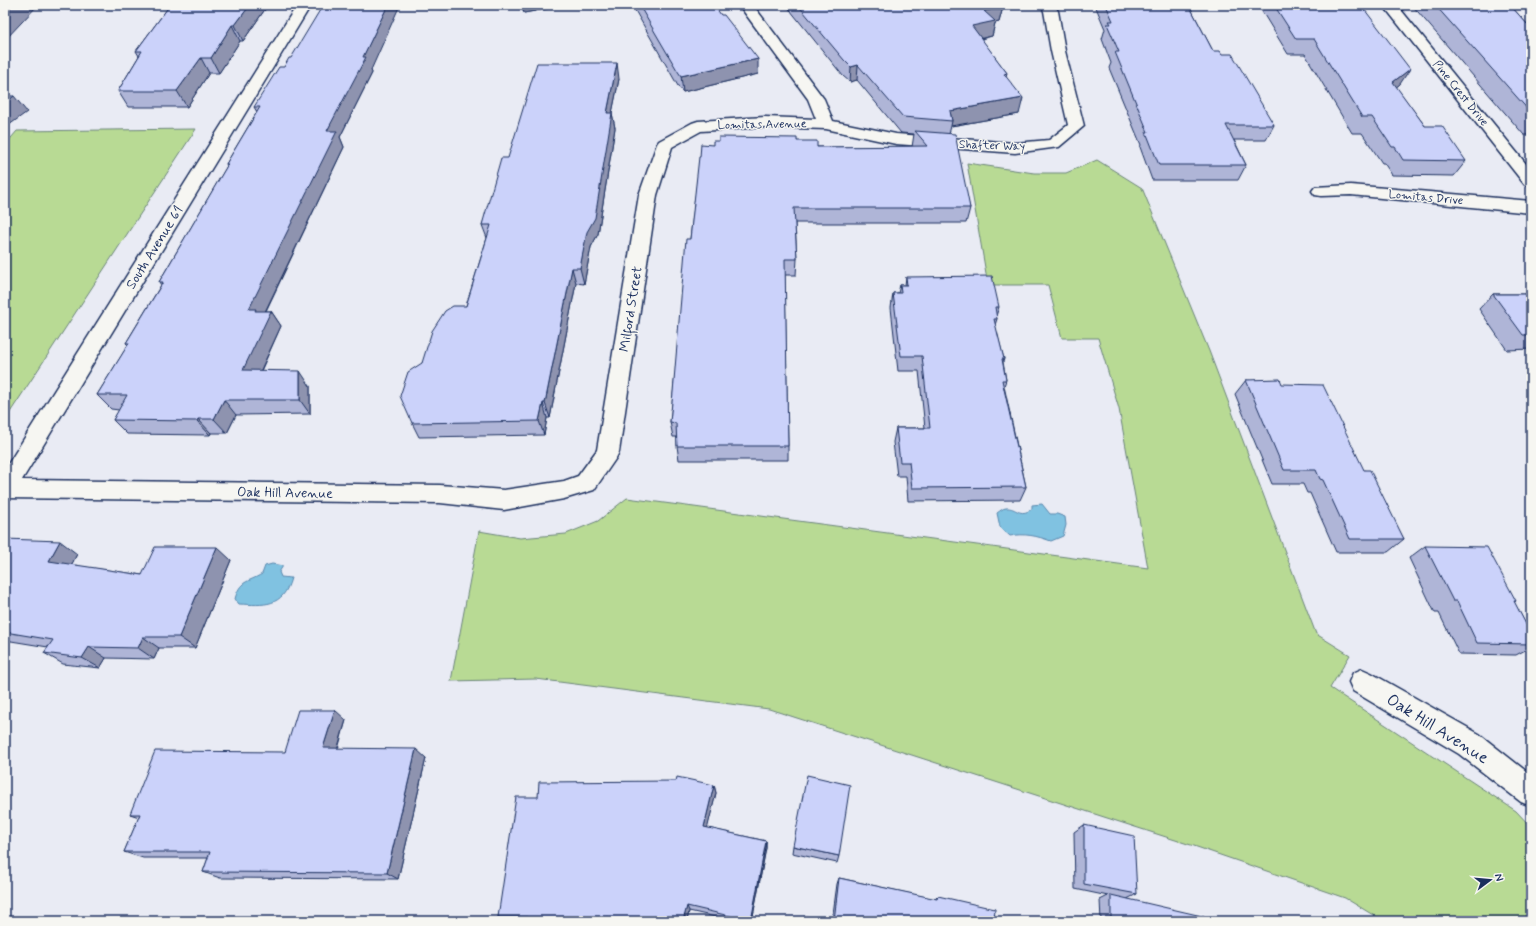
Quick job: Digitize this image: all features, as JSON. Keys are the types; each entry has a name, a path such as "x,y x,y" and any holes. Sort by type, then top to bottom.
{"street":[{"name":"South Avenue 61","path":"5,488 304,5"},
{"path":"746,5 816,99 826,124"},
{"name":"Shafter Way","path":"826,124 896,139 1015,148 1053,144 1076,126 1058,51 1051,11 1047,5"},
{"name":"Pine Crest Drive","path":"1390,5 1531,181"},
{"name":"Lomitas Avenue","path":"698,126 765,122 826,124"},
{"name":"Milford Street","path":"564,490 586,483 608,452 648,195 665,144 698,126"},
{"name":"Lomitas Drive","path":"1321,191 1350,190 1531,207"},
{"name":"Oak Hill Avenue","path":"5,488 440,494 504,500 564,490"},
{"name":"Oak Hill Avenue","path":"1362,682 1469,744 1531,792"}],"green space":[{"path":"196,129 5,420 5,145 17,131"},
{"path":"1097,160 1142,188 1209,351 1316,634 1350,655 1330,688 1516,811 1531,827 1531,921 1383,921 1345,898 1194,846 769,709 536,679 451,681 479,531 520,538 566,534 598,521 627,498 1148,568 1119,409 1098,338 1062,338 1048,285 988,285 967,163 1034,173 1066,173"}],"water":[{"path":"1042,504 1050,514 1057,514 1065,517 1066,525 1063,536 1051,541 1031,536 1010,536 1000,527 997,513 1003,509 1010,508 1021,512 1028,512 1032,509 1032,505"},
{"path":"272,564 283,566 279,572 281,577 291,578 283,595 278,600 271,603 257,605 239,604 235,599 239,588 248,581 262,574 265,566"}],"building":[{"path":"5,5 13,5 5,13"},
{"path":"170,5 250,5 235,25 232,25 211,58 201,58 177,91 118,91 142,51 136,51"},
{"path":"323,5 388,5 363,57 366,57 327,131 337,131 249,309 256,309 255,311 271,311 243,370 300,371 300,400 224,400 214,419 198,419 197,421 113,420 127,395 97,395 129,343 126,343 163,282 159,282 260,107 254,107 279,67 284,67 289,58 291,58"},
{"path":"639,5 714,5 721,15 724,15 758,59 681,76"},
{"path":"798,5 1001,5 1003,7 984,11 995,21 972,26 1007,73 1004,74 1023,98 950,111 952,121 903,117 858,65 851,67 844,60"},
{"path":"1106,5 1189,5 1213,51 1220,51 1222,54 1232,54 1274,125 1226,125 1246,165 1159,165 1146,132 1148,132 1115,52 1119,52 1107,24 1111,24 1109,21 1113,21"},
{"path":"1274,5 1361,5 1410,69 1393,82 1425,126 1442,126 1466,161 1403,160 1395,147 1392,147 1372,117 1362,117 1314,39 1296,39"},
{"path":"1435,5 1510,5 1528,25 1531,25 1531,113"},
{"path":"537,63 617,63 607,113 612,113 595,218 587,232 580,268 572,268 545,403 543,403 539,421 412,423 400,396 408,372 422,363 432,331 445,311 453,306 466,306 491,225 482,225 501,158 508,158"},
{"path":"5,96 14,96 5,103"},
{"path":"915,131 955,134 970,208 794,208 797,259 785,259 788,446 677,446 676,423 670,422 686,239 690,239 701,144 713,145 713,141 719,141 719,137 797,138 797,141 817,141 817,147 928,146"},
{"path":"992,276 999,307 995,307 997,319 994,319 1004,359 1002,359 1006,380 1002,380 1026,487 912,488 909,462 900,462 896,428 930,428 922,356 901,356 893,293 901,293 900,285 907,285 906,277"},
{"path":"1493,294 1531,294 1531,335 1523,335"},
{"path":"1280,379 1282,384 1323,385 1364,470 1370,470 1404,539 1350,539 1323,480 1320,479 1316,470 1284,470 1246,380"},
{"path":"5,539 60,541 49,561 142,575 155,547 217,547 179,637 143,637 138,648 89,647 82,658 44,653 53,640 5,632"},
{"path":"1425,546 1487,547 1516,601 1514,601 1531,634 1531,644 1477,643 1457,601 1453,601"},
{"path":"298,710 335,710 323,748 416,749 387,873 203,872 210,852 124,852 140,814 130,814 155,751 285,752"},
{"path":"807,775 850,785 839,856 793,846"},
{"path":"677,777 714,785 704,827 766,841 751,921 687,906 683,921 621,921 606,917 605,921 528,921 528,917 498,917 516,797 538,797 539,782 676,781"},
{"path":"1084,825 1134,836 1137,894 1084,884"},
{"path":"839,878 937,899 938,896 995,909 994,921 834,921"},
{"path":"1111,895 1206,917 1207,921 1111,921"},
{"path":"805,916 830,921 804,921"}]}
